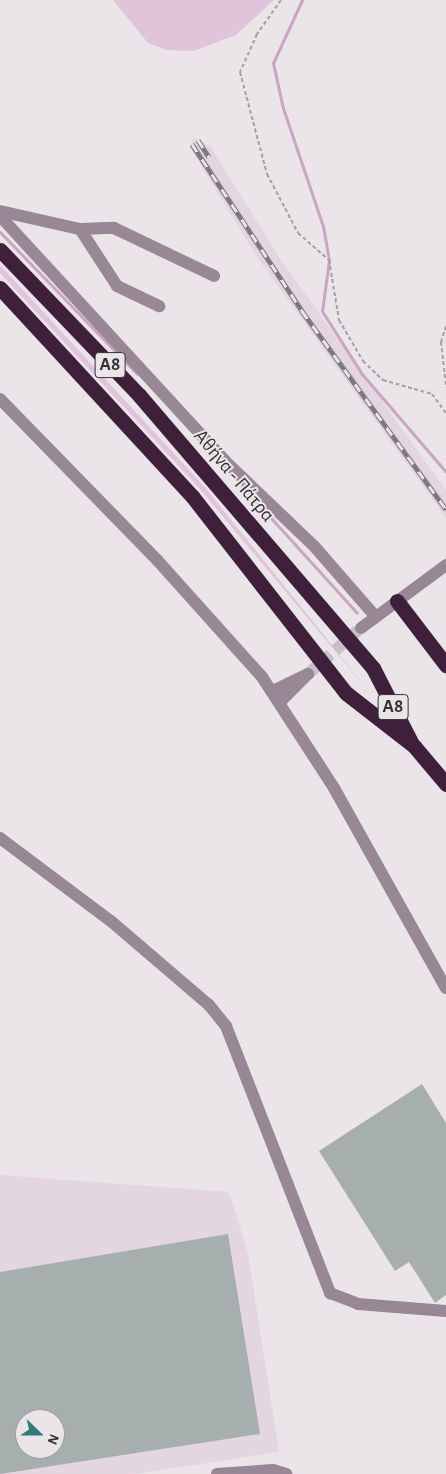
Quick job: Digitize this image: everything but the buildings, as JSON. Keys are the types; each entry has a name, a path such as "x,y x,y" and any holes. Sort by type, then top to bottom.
{"highway":[{"name":"Αθήνα - Πάτρα","path":"0,250 200,464 373,668 414,746"},
{"name":"Αθήνα - Πάτρα","path":"0,288 192,496 346,693 414,746 446,784"},
{"path":"398,601 446,666"}],"street":[{"path":"0,211 80,229 114,228 214,276"},
{"path":"0,216 224,461 314,546 376,616"},
{"path":"80,229 117,286 159,306"},
{"path":"0,399 165,568 273,691 388,880 446,988"},
{"path":"361,628 446,565"},
{"path":"273,691 308,674 280,701"},
{"path":"0,838 112,922 209,1005 226,1026 330,1293 358,1304 446,1311"},
{"path":"217,1474 273,1470 286,1474"}],"path":[{"path":"281,0 258,34 240,72 267,174 298,233 329,260 339,320 363,360 383,380 432,394 446,413"},
{"path":"446,326 441,342 446,385"}],"shaded area":[{"path":"113,0 274,0 236,35 194,51 166,50 148,43"},
{"path":"193,137 210,146 281,260 446,490 446,518 256,256 190,147"},
{"path":"0,265 203,485 372,695 199,488 0,273"},
{"path":"0,1175 229,1192 248,1253 279,1452 135,1474 0,1474"}],"waterway":[{"path":"302,0 273,63 283,108 323,226 329,260 322,311 362,374 446,472"},
{"path":"0,232 137,374"},
{"path":"242,486 357,613"}],"tunnel":[{"path":"308,674 361,628"}],"railway":[{"path":"198,140 209,157"},
{"path":"192,144 302,311 446,509"}]}
